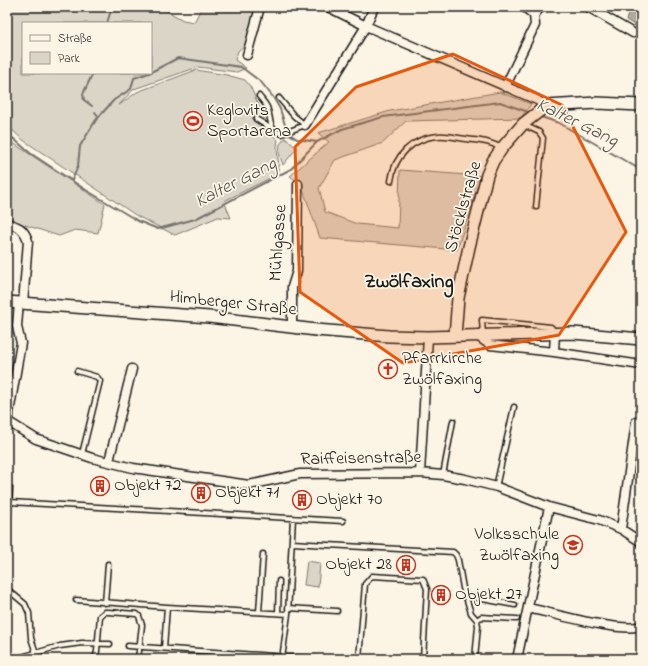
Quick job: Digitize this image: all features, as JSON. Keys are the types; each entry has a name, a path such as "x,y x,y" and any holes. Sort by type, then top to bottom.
{"main road":[{"path":"546,106 597,103 641,105"},
{"name":"Stöcklstraße","path":"455,336 458,298 487,175 493,161 502,148 523,124 546,106"},
{"name":"Himberger Straße","path":"7,302 201,316 292,327 381,335 428,337 555,333 594,334 641,339"}],"street":[{"path":"247,55 260,7"},
{"path":"328,7 366,26 537,100 546,106"},
{"path":"305,125 366,26 374,7"},
{"path":"506,87 535,25 534,15 524,7"},
{"path":"534,15 541,7"},
{"path":"588,7 633,33"},
{"name":"Mühlgasse","path":"292,327 292,287 297,271 298,184"},
{"path":"7,223 20,228 26,234 28,241 17,326 21,343 8,421"},
{"path":"554,352 555,333"},
{"path":"480,335 490,345 554,352 641,365"},
{"path":"420,473 428,337"},
{"path":"109,461 132,369"},
{"name":"Raiffeisenstraße","path":"8,421 36,439 133,468 250,485 300,474 420,473 443,475 496,487 549,507 599,520 621,529 641,542"},
{"path":"621,529 636,422"},
{"path":"517,659 549,507"},
{"path":"528,608 613,626 641,626"}],"lane":[{"path":"259,96 267,107 271,125 275,132"},
{"path":"256,119 275,132 282,134 305,125 294,116 279,98"},
{"path":"523,124 539,132 543,138 536,207"},
{"path":"391,181 392,171 396,161 406,148 419,140 439,136 492,142 502,148"},
{"path":"480,335 482,320 551,327 555,333"},
{"path":"77,371 97,377 100,381 82,454"},
{"path":"496,487 514,407"},
{"path":"443,475 453,420"},
{"path":"7,549 10,488"},
{"path":"10,502 343,521"},
{"path":"282,658 288,614 293,518"},
{"path":"292,543 453,552 456,555 463,588 471,613 477,620 478,626 475,659"},
{"path":"259,612 263,554"},
{"path":"105,602 108,564"},
{"path":"359,659 365,584 372,576 423,579 427,589 423,659"},
{"path":"278,613 280,581"},
{"path":"7,589 25,604 29,613 31,638 36,653"},
{"path":"466,596 515,605"},
{"path":"76,600 167,608 288,614"},
{"path":"164,648 167,608"},
{"path":"288,608 337,611"},
{"path":"93,659 96,656 98,644 99,620 105,612 137,614 139,616 141,620 138,659"},
{"path":"477,620 481,617 517,619"},
{"path":"14,659 68,645 82,643 110,644"},
{"path":"128,646 282,658 316,659"}],"highlighted area":[{"path":"453,54 562,105 626,232 559,335 403,363 300,292 295,147 356,87"}],"green space":[{"path":"7,7 160,7 183,20 194,22 202,7 257,7 246,44 238,51 235,60 246,68 237,72 198,67 134,89 118,106 137,92 196,70 227,75 245,80 250,86 268,126 265,130 268,130 278,140 277,149 279,166 277,167 280,173 224,201 231,218 218,217 175,235 137,216 23,140 10,128 7,128"},
{"path":"500,92 531,104 521,118 406,121 383,143 335,160 319,188 325,212 357,224 398,228 400,170 481,176 457,250 320,238 301,184 290,176 329,142 318,133 390,111"},
{"path":"285,138 297,148 283,165 279,153 280,144"},
{"path":"7,139 105,204 98,233 75,230 59,236 7,219"},
{"path":"307,561 320,563 318,587 304,585"}],"shaded area":[{"path":"619,7 641,7 641,29 626,20 628,14"}],"waterway":[{"path":"107,22 112,7"},
{"path":"152,71 178,58 241,67 261,82 273,97 291,135 297,139 317,142"},
{"path":"92,106 84,100 83,94 93,74"},
{"path":"72,180 78,166 80,146 96,120 114,100 131,89 134,78 146,74"},
{"name":"Kalter Gang","path":"7,133 30,153 86,190 138,221 158,229 195,219 291,169 317,142 342,129 383,117 500,102 531,113"},
{"path":"95,112 99,117"},
{"name":"Kalter Gang","path":"538,116 559,123 641,170"}],"place":[{"name":"Keglovits Sportarena","path":"193,121"},
{"name":"Pfarrkirche Zwölfaxing","path":"388,369"},
{"name":"Objekt 72","path":"100,486"},
{"name":"Objekt 71","path":"201,493"},
{"name":"Objekt 70","path":"302,500"},
{"name":"Volksschule Zwölfaxing","path":"573,545"},
{"name":"Objekt 28","path":"406,565"},
{"name":"Objekt 27","path":"441,595"}],"district":[{"name":"Zwölfaxing","path":"409,282"}]}
